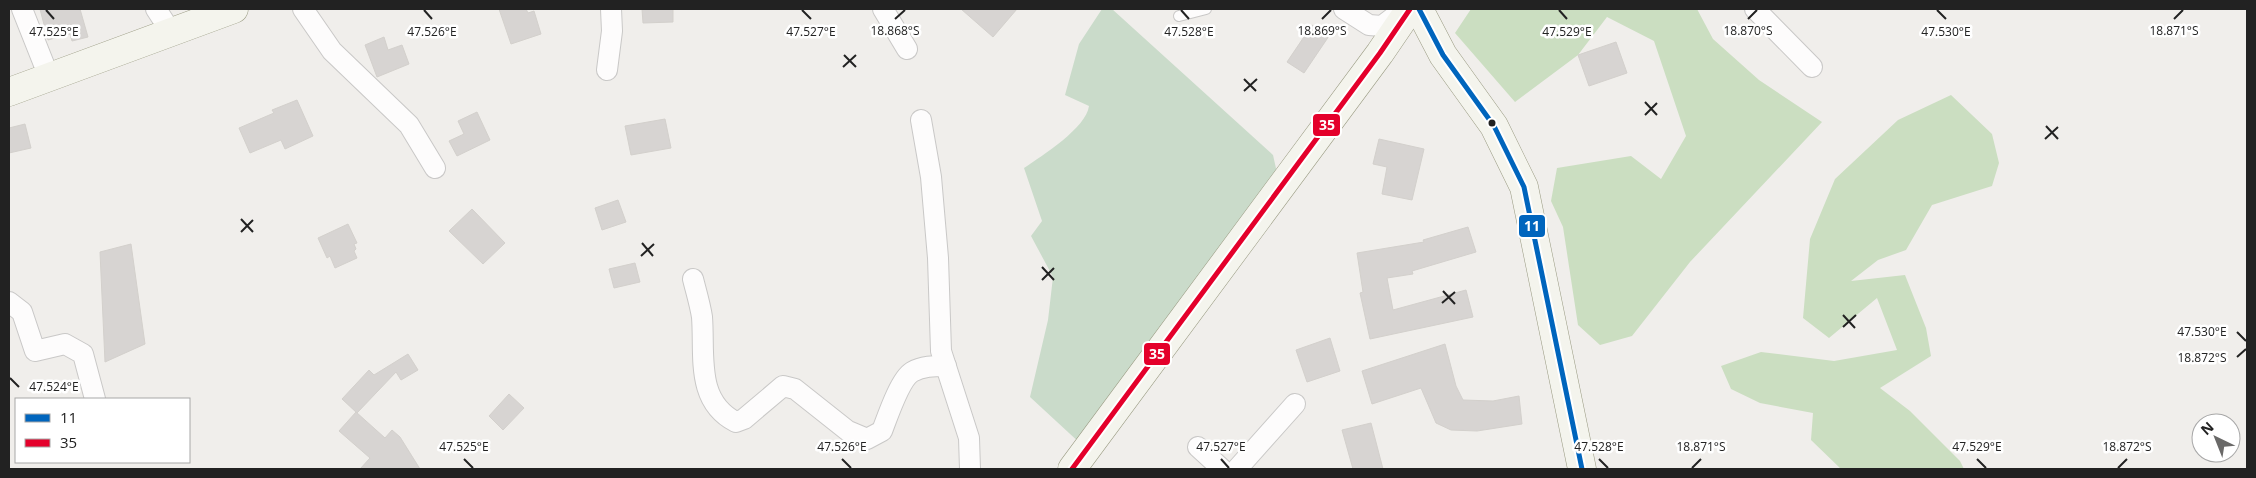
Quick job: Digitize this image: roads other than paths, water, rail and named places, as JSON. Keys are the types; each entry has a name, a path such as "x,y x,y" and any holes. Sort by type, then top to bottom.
{"street":[{"path":"22,9 49,77"},
{"path":"156,9 171,32"},
{"path":"9,92 234,9"},
{"path":"303,9 332,51 409,125 435,168"},
{"path":"608,70 612,31 611,9"},
{"path":"883,9 907,49"},
{"path":"1344,9 1369,25 1382,26 1405,9"},
{"path":"1072,469 1380,53 1410,9"},
{"path":"1419,9 1443,55 1494,126 1524,187 1582,469"},
{"path":"1755,9 1812,67"},
{"path":"921,120 931,177 938,258 941,351 969,438 970,469"},
{"path":"693,278 702,316 701,357 710,395 714,406 726,417 736,422 744,419 783,386 795,389 848,431 867,440 882,431 896,397 910,373 926,366 946,366"},
{"path":"9,302 22,312 35,351 65,344 83,354 95,398"},
{"path":"1237,469 1295,404"},
{"path":"1198,447 1222,469"}],"lane":[{"path":"1179,16 1206,9"}]}
